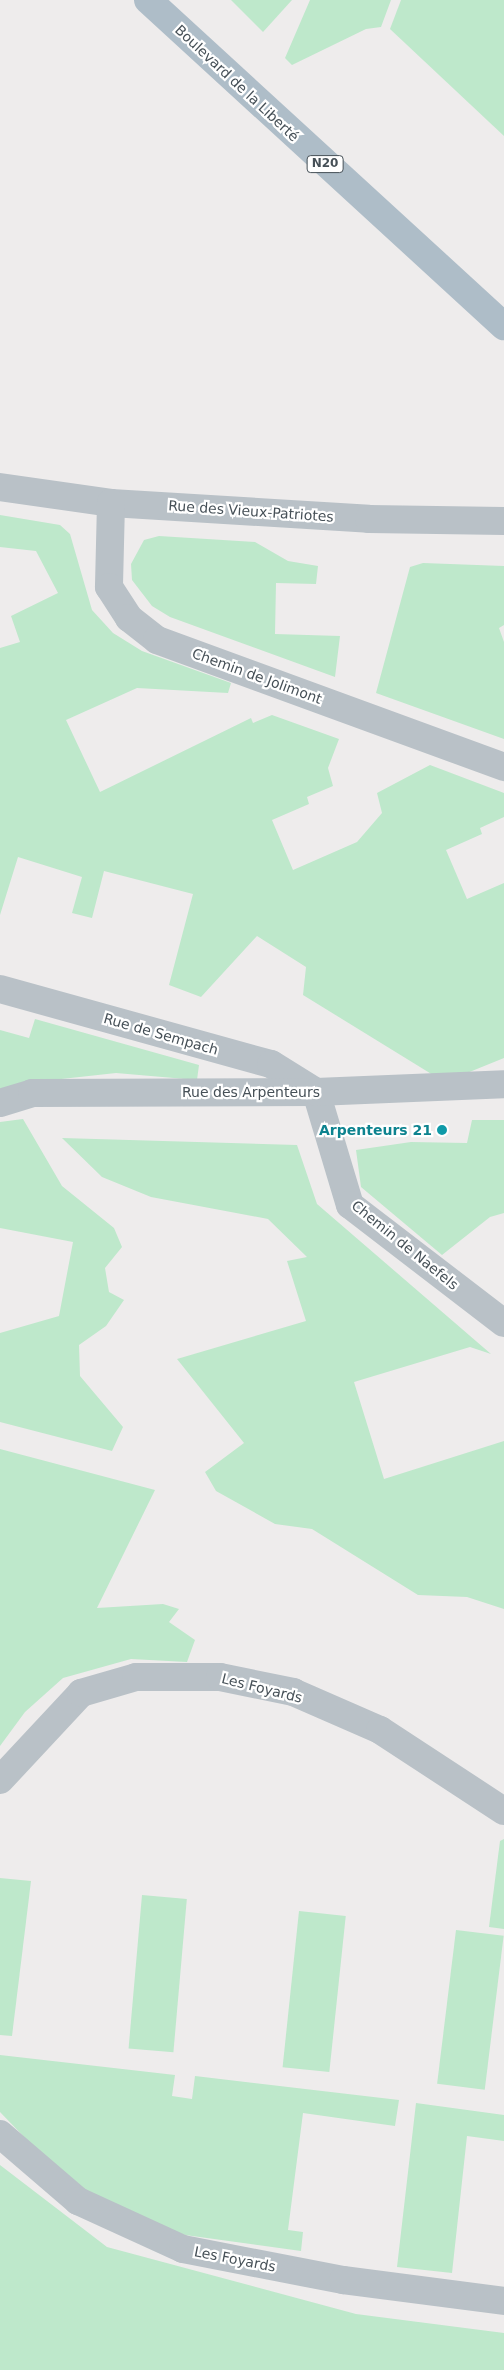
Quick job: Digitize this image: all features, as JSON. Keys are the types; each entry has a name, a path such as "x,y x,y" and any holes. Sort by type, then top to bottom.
{"main road":[{"name":"Boulevard de la Liberté","path":"148,0 504,326"}],"street":[{"name":"Rue des Vieux-Patriotes","path":"0,487 110,503 369,518 504,521"},
{"name":"Chemin de Jolimont","path":"110,503 108,587 129,618 157,640 504,767"},
{"name":"Rue de Sempach","path":"0,989 271,1064 316,1092"},
{"name":"Rue des Arpenteurs","path":"0,1103 32,1093 316,1092 504,1084"},
{"name":"Chemin de Naefels","path":"316,1092 350,1204 504,1323"},
{"name":"Les Foyards","path":"0,1780 81,1693 136,1677 220,1677 293,1692 380,1730 504,1811"},
{"name":"Les Foyards","path":"0,2134 78,2201 182,2250 343,2280 504,2301"}],"green space":[{"path":"231,0 292,0 263,32"},
{"path":"310,0 391,0 381,27 366,29 292,65 285,58"},
{"path":"401,0 504,0 504,136 390,29"},
{"path":"0,515 60,525 70,534 92,610 113,633 142,651 231,683 228,693 137,688 66,720 100,792 251,718 253,723 272,715 339,739 328,768 333,786 307,797 309,804 272,820 293,870 357,842 382,813 377,793 430,765 504,793 504,817 480,828 482,834 446,850 467,899 504,883 504,1058 467,1073 433,1075 303,995 306,967 257,936 201,997 169,985 193,894 104,871 92,918 72,913 82,877 18,857 0,915 0,648 20,642 11,616 58,593 36,551 0,547"},
{"path":"159,536 255,542 288,561 318,566 316,584 276,583 275,634 340,636 335,677 170,617 152,606 132,580 131,564 144,540"},
{"path":"423,563 504,566 504,625 499,628 504,642 504,739 376,693 410,567"},
{"path":"35,1019 199,1065 197,1080 116,1073 25,1083 0,1092 0,1030 29,1038"},
{"path":"23,1119 62,1186 114,1228 122,1247 105,1268 109,1292 124,1300 106,1326 79,1345 80,1376 123,1427 112,1451 0,1422 0,1333 59,1316 73,1242 0,1228 0,1122"},
{"path":"472,1120 504,1120 504,1213 490,1217 442,1255 361,1187 356,1150 411,1142 467,1143"},
{"path":"62,1138 297,1145 317,1204 491,1354 470,1347 354,1382 384,1479 504,1441 504,1609 467,1597 418,1595 312,1529 275,1524 216,1491 205,1472 244,1443 177,1359 306,1321 287,1261 307,1257 268,1219 151,1197 102,1177"},
{"path":"0,1449 155,1490 97,1608 163,1604 179,1609 169,1622 195,1640 187,1662 131,1659 63,1678 25,1712 0,1746"},
{"path":"504,1839 504,1929 489,1927 500,1841"},
{"path":"0,1878 31,1881 12,2036 0,2035"},
{"path":"142,1895 187,1899 173,2052 129,2048"},
{"path":"299,1911 346,1916 329,2072 283,2067"},
{"path":"456,1930 504,1936 485,2090 437,2084"},
{"path":"0,2055 175,2075 172,2096 192,2099 195,2076 399,2100 395,2126 303,2113 288,2230 303,2232 301,2251 185,2235 134,2217 88,2194 29,2142 0,2112"},
{"path":"416,2103 504,2115 504,2141 467,2136 452,2273 397,2267"},
{"path":"0,2165 107,2247 356,2314 504,2333 504,2370 0,2370"}],"place":[{"name":"Arpenteurs 21","path":"442,1130"}]}
